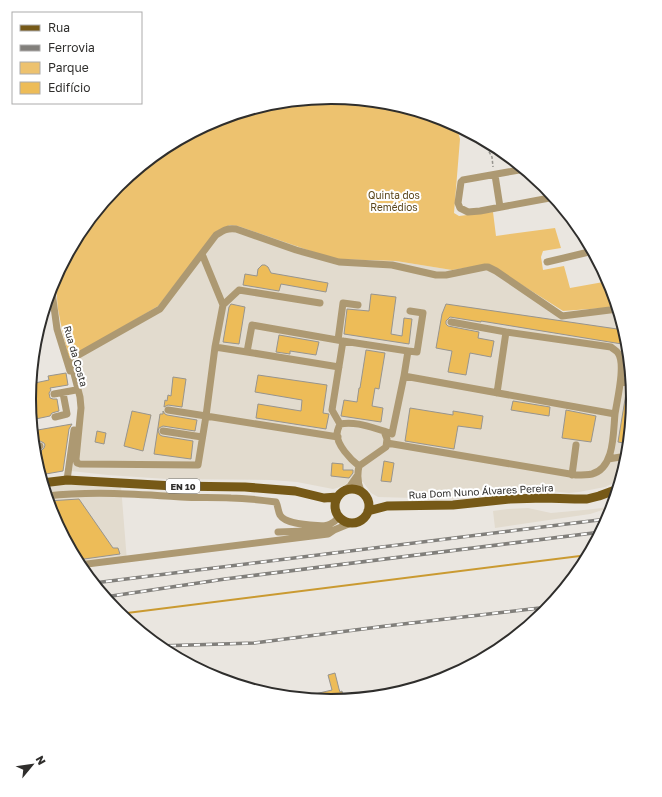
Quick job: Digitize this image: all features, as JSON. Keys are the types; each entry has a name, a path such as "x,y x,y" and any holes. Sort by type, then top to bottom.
{"main road":[{"name":"EN 10","path":"48,482 67,480 174,486 245,487 295,491 324,498 338,498 348,489 355,489 387,506"},
{"name":"Rua Dom Nuno Álvares Pereira","path":"368,511 387,506 452,505 531,498 587,498 610,492"},
{"path":"364,495 368,505 368,511"},
{"path":"338,498 336,512 339,517 346,522 351,522"},
{"name":"EN 10","path":"351,522 356,522 361,519 368,511"}],"street":[{"path":"518,170 464,180 462,182 458,203 460,208 468,212 480,211 548,198"},
{"path":"495,175 500,207"},
{"path":"202,254 223,305 215,347 198,465 77,463 76,459 81,408 72,361 75,357 160,309 216,235 229,228 236,229 296,250 339,262 392,265 436,275 446,275 488,267 562,316 612,310"},
{"path":"547,262 587,252"},
{"path":"223,305 239,290 320,303"},
{"name":"Rua da Costa","path":"53,301 57,329 76,390 77,399 67,480"},
{"path":"340,424 332,410 339,367 343,304 358,305"},
{"path":"247,352 252,325 341,341 417,352 423,313 410,311"},
{"path":"387,443 572,475 593,474 604,467 612,451 615,414 621,381 622,367 619,354 611,347 506,332 452,322"},
{"path":"497,393 506,332"},
{"path":"215,347 339,367"},
{"path":"340,424 347,422 359,424 392,434 408,351"},
{"path":"404,376 615,414"},
{"path":"621,381 625,382"},
{"path":"54,394 76,390"},
{"path":"55,417 67,414 63,392"},
{"path":"168,410 338,437"},
{"path":"340,424 337,432 339,443 352,461 359,466"},
{"path":"163,431 202,437"},
{"path":"364,495 358,485 357,476 359,466 386,447 387,439 384,431"},
{"path":"572,475 576,446"},
{"path":"608,458 620,457"},
{"path":"338,498 350,486 357,476"},
{"path":"53,496 133,494 184,497 230,497 276,502 279,514 284,519 293,522 323,526"},
{"path":"334,530 277,530 329,525 339,517"},
{"path":"87,564 328,534 351,522"}],"path":[{"path":"488,149 492,157 495,175"}],"shaded area":[{"path":"230,225 238,226 352,261 396,261 452,270 490,265 561,313 611,308 620,341 626,398 623,437 613,483 605,487 569,493 533,489 449,499 378,497 371,493 363,482 351,479 345,485 333,489 297,482 272,480 167,479 71,471 79,408 69,359 218,231"},
{"path":"49,485 121,486 127,561 88,565 66,529"},
{"path":"605,507 605,509 590,514 495,528 493,511 528,508 551,513"}],"green space":[{"name":"Quinta dos Remédios","path":"312,104 350,104 389,109 426,119 458,133 460,139 454,213 459,216 493,212 496,236 555,228 561,248 543,251 541,257 543,270 564,266 570,288 602,282 611,307 563,311 489,264 452,270 396,261 334,259 238,226 230,225 217,231 158,306 69,359 58,309 56,292 58,286 66,268 86,235 109,204 151,164 167,153 201,134 236,119 273,109"}],"building":[{"path":"262,265 268,267 271,273 328,283 326,292 281,284 279,291 243,285 245,274 257,276 258,269"},
{"path":"371,294 396,297 391,334 402,336 404,318 412,319 409,344 344,334 347,309 369,311"},
{"path":"231,304 245,307 239,344 223,342 229,307"},
{"path":"446,304 617,329 620,344 450,317 446,321 448,326 479,332 478,338 494,341 491,357 470,353 466,375 448,372 452,351 436,348 442,314"},
{"path":"279,335 319,342 316,355 290,351 290,354 276,352"},
{"path":"366,350 385,353 379,389 375,388 372,406 383,408 381,422 341,416 344,400 357,402"},
{"path":"66,373 68,385 50,388 50,398 57,399 59,411 52,413 50,416 37,419 37,383 49,380 48,376"},
{"path":"258,375 327,385 323,413 329,414 326,429 256,418 258,404 301,411 302,400 255,392"},
{"path":"173,377 186,379 182,407 168,405 164,407 165,400 167,401 168,395 171,396"},
{"path":"626,394 622,443 618,442"},
{"path":"513,401 550,407 549,416 511,410"},
{"path":"410,408 453,415 453,411 483,416 481,429 458,426 454,449 405,441"},
{"path":"566,410 596,416 591,442 562,438"},
{"path":"132,411 151,415 143,451 124,446"},
{"path":"163,411 167,415 197,420 195,431 163,426 159,428 158,431 162,436 193,441 191,459 154,454 160,414 163,414"},
{"path":"72,424 69,429 63,471 46,474 41,451 45,445 40,441 38,430"},
{"path":"97,431 106,433 104,444 95,442"},
{"path":"384,461 394,463 391,482 381,481"},
{"path":"332,463 343,464 343,470 353,470 353,473 349,478 331,476"},
{"path":"79,499 113,548 118,548 120,554 84,559 66,529 55,501"},
{"path":"335,673 340,692 342,691 342,693 318,693 332,690 328,675"}],"waterway":[{"path":"128,613 580,556"}],"railway":[{"path":"100,582 600,520"},
{"path":"112,596 225,579 594,533"},
{"path":"170,646 254,643 539,608"}]}
